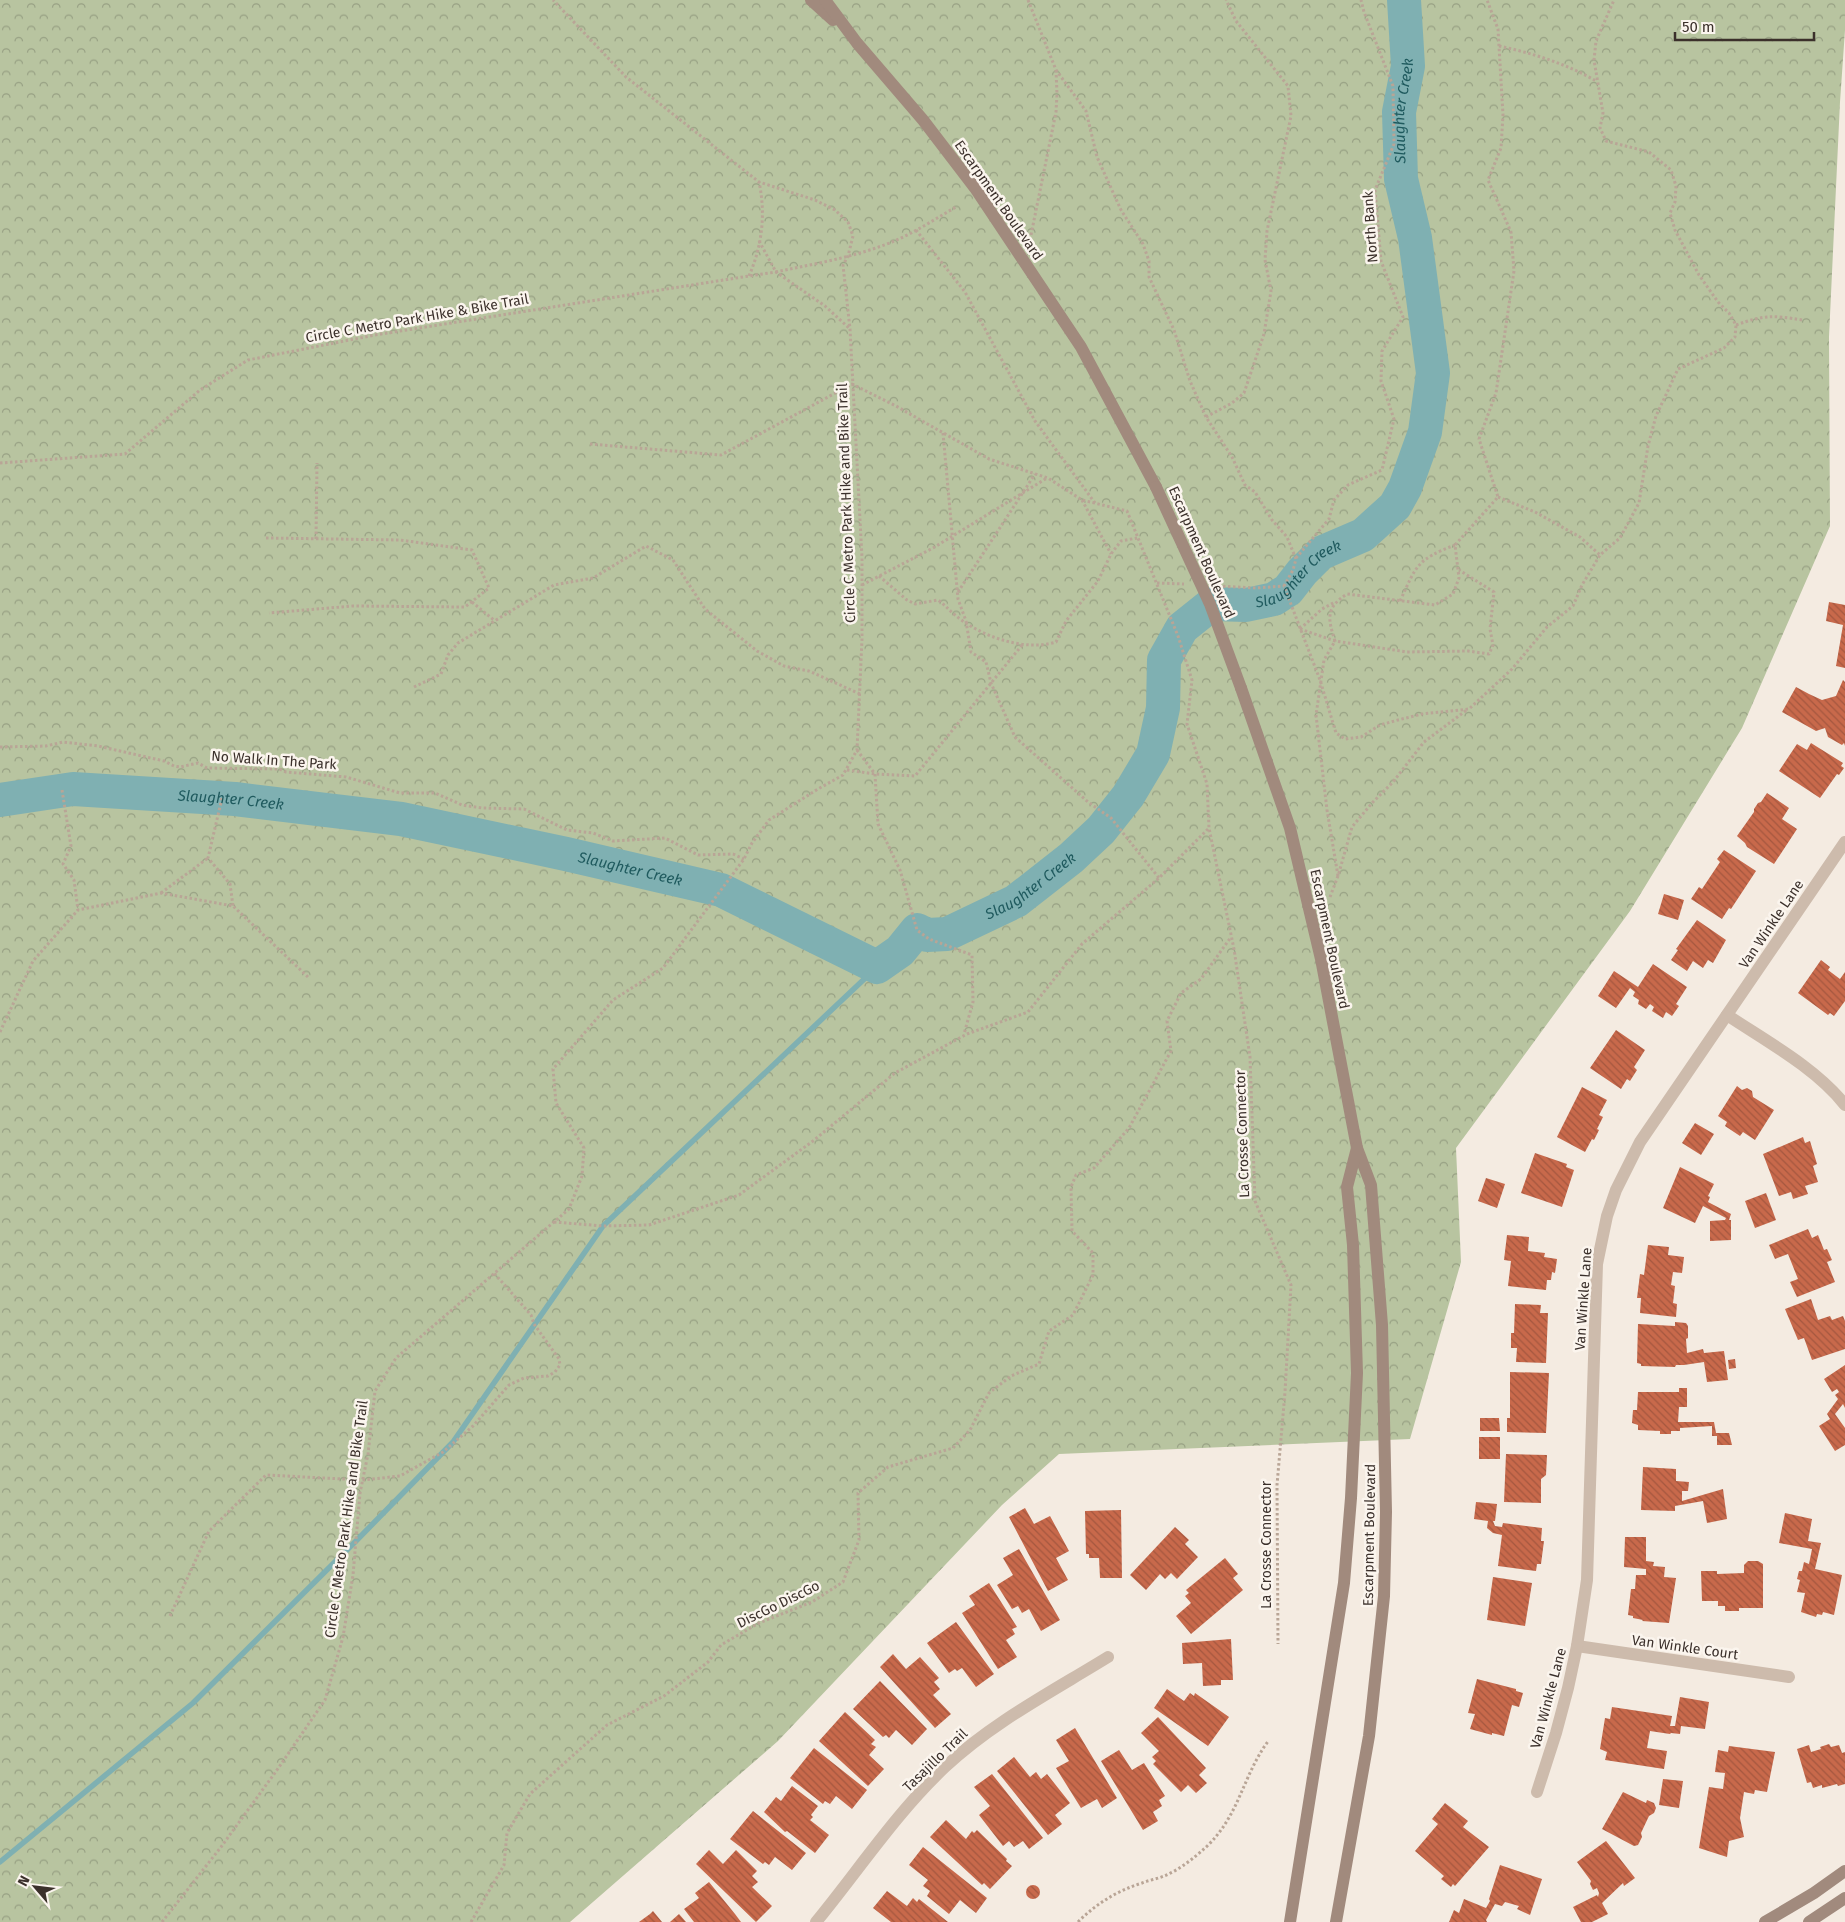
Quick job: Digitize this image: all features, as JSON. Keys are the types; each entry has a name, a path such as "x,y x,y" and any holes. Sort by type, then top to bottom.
{"main road":[{"name":"Escarpment Boulevard","path":"811,0 858,43"},
{"name":"Escarpment Boulevard","path":"825,0 858,43 923,120 975,188 1081,347 1156,487 1210,604 1290,828 1321,960 1357,1148 1372,1185 1382,1325 1386,1512 1384,1596 1369,1736 1336,1922"},
{"name":"Escarpment Boulevard","path":"1290,1922 1344,1583 1357,1373 1353,1245 1347,1187 1357,1148"},
{"path":"1764,1922 1814,1893 1845,1871"},
{"path":"1809,1922 1845,1898"}],"street":[{"name":"Van Winkle Lane","path":"1537,1792 1556,1733 1577,1646 1589,1558 1597,1264 1616,1190 1640,1142 1845,842"},
{"path":"1727,1015 1807,1069 1845,1105"},
{"name":"Van Winkle Court","path":"1577,1646 1789,1677"},
{"name":"Tasajillo Trail","path":"816,1922 913,1801 946,1766 999,1724 1108,1657"}],"path":[{"name":"Circle C Metro Park Hike and Bike Trail","path":"162,1922 232,1832 325,1700 343,1637 353,1575 360,1493 368,1454 375,1391 396,1358 569,1209 582,1176 584,1148 556,1102 553,1069 613,1000 663,968 744,858 768,820 844,775 858,750 862,585 850,329 843,265 848,256 853,236 848,222 834,210 815,200 760,182 626,77 553,0"},
{"path":"1028,0 1056,70 1086,111 1097,157 1121,210 1143,244 1149,261 1149,277 1174,330 1190,381 1206,417 1232,457 1245,485 1256,492 1272,520 1287,537 1296,559 1293,570 1284,586 1320,680 1336,733 1345,740 1361,737 1380,724 1422,714 1468,709"},
{"path":"1206,417 1232,403 1244,393 1264,334 1271,291 1265,260 1266,231 1291,116 1288,86 1236,21 1226,0"},
{"name":"North Bank","path":"1296,559 1329,519 1334,500 1343,490 1348,485 1382,470 1394,419 1381,382 1382,351 1403,316 1381,260 1375,190 1394,144 1393,86 1361,0"},
{"path":"1487,0 1498,29 1503,115 1501,148 1488,180 1511,232 1514,271 1496,393 1479,439 1498,497 1535,512 1580,537 1600,555"},
{"path":"1330,897 1352,827 1372,802 1393,782 1424,742 1468,709 1512,669 1547,627 1573,606 1582,585 1600,555 1620,538 1639,503 1648,446 1656,416 1678,369 1724,348 1735,337 1736,325 1729,312 1718,302 1699,275 1675,230 1670,213 1675,202 1676,186 1671,170 1649,152 1606,141 1600,128 1603,113 1601,93 1596,82 1594,60 1596,41 1614,0"},
{"path":"1499,46 1523,51 1581,72 1596,82"},
{"path":"1032,235 1056,112 1056,70"},
{"path":"749,276 756,259 760,241 764,203 760,182"},
{"name":"Circle C Metro Park Hike & Bike Trail","path":"0,463 125,454 200,390 248,360 385,333 776,272 848,256 891,242 956,207"},
{"path":"916,230 964,292 1035,421 1095,503"},
{"path":"760,241 776,272 825,306 850,329"},
{"path":"1736,325 1761,316 1782,316 1802,320"},
{"path":"590,444 721,455 852,384 989,459 1048,478 1082,500 1095,503"},
{"path":"943,433 958,599 966,621 971,652 986,662 991,683 1015,737 1088,802 1111,818 1159,878"},
{"path":"316,539 317,463"},
{"path":"958,592 1035,474"},
{"path":"862,585 953,536 1048,478"},
{"path":"1400,601 1417,566 1432,554 1455,545 1498,497"},
{"path":"1082,500 1111,554"},
{"name":"La Crosse Connector","path":"1095,503 1127,511 1178,636 1192,680 1187,724 1207,784 1209,828 1231,936 1250,1057 1254,1200 1291,1284 1285,1392 1276,1486 1278,1644"},
{"path":"266,538 400,540 472,550 489,588 465,608 353,606 269,613"},
{"path":"879,576 907,600 915,604 938,600 984,634 1023,644 1044,646 1056,642 1066,622 1098,581 1111,554 1120,541 1137,538"},
{"path":"1300,628 1322,609 1347,594 1435,605 1453,594 1459,578 1455,545"},
{"path":"414,687 441,674 448,655 458,643 554,585 593,578 646,546 673,560 705,609 758,651 784,666 809,671 860,694"},
{"path":"1300,628 1335,641 1407,652 1468,651 1489,654 1493,645 1490,629 1494,592 1458,570"},
{"path":"1336,601 1330,613 1335,641 1324,660 1316,715 1327,810 1338,876"},
{"path":"472,602 495,621"},
{"path":"847,770 875,774 915,776 1023,644"},
{"name":"No Walk In The Park","path":"0,747 46,746 63,742 98,746 164,761 180,767 198,763 207,768 279,769 286,772 346,777 400,793 435,793 462,804 482,808 524,809 567,830 593,833 613,841 665,838 698,855 734,854 744,858"},
{"path":"858,750 875,774 878,824 900,870 917,930 929,939 972,955 973,1002 964,1035"},
{"path":"62,790 71,846 63,864 74,880 78,910"},
{"path":"161,893 208,858 222,798"},
{"path":"553,1222 602,1226 649,1225 739,1195 813,1141 895,1073 964,1035 1028,1012 1082,944 1159,878 1209,828"},
{"path":"208,858 230,884 234,906"},
{"path":"0,1032 33,961 78,910 161,893 234,906 308,977"},
{"name":"DiscGo DiscGo","path":"471,1922 504,1865 507,1833 530,1794 606,1725 664,1696 708,1662 721,1645 759,1623 812,1602 843,1582 859,1540 858,1493 888,1467 953,1448 970,1430 989,1393 1011,1376 1039,1364 1049,1331 1073,1315 1093,1275 1093,1253 1072,1231 1071,1187 1076,1175 1094,1168 1129,1128 1171,1051 1167,1021 1181,993 1201,979 1231,936"},
{"path":"170,1616 210,1531 266,1475 363,1480 400,1476 442,1452 473,1426 509,1385 524,1378 548,1376 555,1372 560,1365 559,1359 534,1324 531,1315 494,1273"},
{"path":"1078,1922 1093,1907 1107,1898 1128,1888 1164,1876 1205,1848 1229,1820 1247,1779 1269,1740"}],"green space":[{"path":"0,0 1845,0 1829,337 1830,526 1742,728 1630,911 1456,1148 1461,1262 1410,1439 1059,1454 1002,1505 778,1741 570,1922 0,1922"}],"building":[{"path":"1829,602 1845,605 1845,668 1836,666 1843,625 1826,621"},
{"path":"1843,680 1845,682 1845,746 1844,743 1842,745 1828,737 1825,728 1816,731 1782,712 1796,687 1822,700 1836,696"},
{"path":"1811,743 1843,763 1841,766 1844,768 1839,775 1837,774 1820,798 1779,771 1797,744 1807,750"},
{"path":"1767,793 1789,808 1782,819 1797,829 1774,864 1747,847 1737,836 1758,803 1761,802"},
{"path":"1724,850 1756,871 1731,909 1729,908 1722,919 1691,899 1699,887 1702,889 1720,862 1717,859"},
{"path":"1664,894 1684,900 1678,920 1658,914"},
{"path":"1697,920 1726,940 1713,963 1708,960 1703,968 1693,961 1687,971 1671,960 1678,950 1676,949"},
{"path":"1821,960 1830,967 1828,970 1840,979 1845,972 1845,1001 1834,1016 1830,1013 1828,1015 1798,993"},
{"path":"1653,964 1687,987 1676,1004 1679,1006 1672,1016 1666,1012 1663,1018 1652,1011 1654,1007 1650,1004 1646,1009 1638,1004 1639,1000 1633,996 1635,992 1630,988 1616,1008 1598,996 1614,971 1638,987"},
{"path":"1616,1030 1645,1050 1634,1067 1637,1070 1630,1081 1627,1079 1621,1089 1590,1068"},
{"path":"1737,1086 1742,1090 1747,1088 1752,1091 1753,1097 1774,1110 1755,1140 1743,1132 1740,1136 1725,1126 1727,1122 1718,1116"},
{"path":"1582,1087 1607,1100 1599,1115 1603,1117 1597,1129 1599,1130 1585,1152 1557,1137"},
{"path":"1695,1123 1714,1134 1701,1155 1682,1143"},
{"path":"1803,1137 1805,1143 1810,1141 1817,1164 1813,1166 1818,1182 1805,1186 1808,1194 1793,1199 1791,1192 1779,1196 1763,1154"},
{"path":"1535,1153 1567,1164 1566,1167 1574,1170 1562,1207 1521,1193"},
{"path":"1680,1167 1714,1184 1708,1196 1710,1197 1708,1202 1731,1214 1729,1220 1731,1220 1731,1240 1710,1241 1710,1221 1725,1220 1726,1218 1703,1206 1695,1223 1663,1208"},
{"path":"1486,1178 1505,1184 1497,1208 1478,1201"},
{"path":"1766,1193 1776,1220 1755,1228 1745,1201"},
{"path":"1808,1229 1812,1238 1818,1235 1824,1250 1827,1249 1832,1260 1827,1262 1835,1282 1797,1297 1790,1282 1798,1279 1788,1254 1775,1259 1769,1245"},
{"path":"1507,1235 1529,1237 1528,1251 1545,1253 1544,1257 1557,1259 1555,1273 1552,1272 1551,1280 1547,1280 1546,1290 1508,1286 1511,1261 1504,1260"},
{"path":"1648,1245 1669,1247 1668,1255 1684,1257 1682,1273 1673,1272 1671,1285 1675,1286 1673,1303 1677,1304 1676,1317 1640,1313 1641,1298 1637,1298 1640,1274 1644,1275"},
{"path":"1811,1299 1818,1320 1830,1316 1832,1320 1843,1316 1845,1321 1845,1349 1812,1360 1804,1338 1798,1340 1785,1309"},
{"path":"1515,1304 1541,1305 1540,1313 1548,1313 1546,1363 1516,1362 1517,1348 1511,1348 1511,1333 1514,1333"},
{"path":"1675,1322 1686,1323 1688,1326 1688,1338 1686,1339 1687,1353 1703,1349 1704,1353 1724,1351 1728,1380 1707,1382 1704,1362 1676,1365 1675,1367 1641,1366 1641,1364 1637,1363 1638,1324 1675,1326"},
{"path":"1735,1359 1736,1368 1729,1369 1728,1360"},
{"path":"1845,1365 1845,1408 1843,1404 1835,1414 1845,1428 1845,1445 1835,1451 1819,1426 1830,1419 1827,1414 1838,1399 1835,1395 1839,1392 1837,1389 1832,1392 1824,1379"},
{"path":"1510,1372 1549,1373 1546,1433 1507,1432 1507,1418 1510,1418"},
{"path":"1679,1388 1687,1388 1687,1407 1679,1407 1678,1422 1714,1422 1716,1433 1729,1433 1732,1445 1717,1445 1717,1436 1712,1436 1712,1426 1680,1428 1680,1431 1671,1431 1671,1434 1660,1434 1660,1431 1638,1430 1638,1425 1632,1423 1633,1410 1637,1410 1638,1392 1679,1392"},
{"path":"1480,1418 1499,1418 1500,1431 1480,1431"},
{"path":"1479,1437 1500,1437 1500,1459 1479,1459"},
{"path":"1506,1454 1547,1455 1546,1475 1541,1479 1541,1503 1504,1502"},
{"path":"1643,1467 1676,1469 1676,1481 1689,1482 1688,1491 1682,1491 1682,1501 1723,1489 1727,1519 1707,1523 1703,1501 1675,1506 1675,1511 1641,1510"},
{"path":"1476,1502 1497,1504 1495,1521 1493,1521 1495,1526 1502,1527 1503,1523 1542,1528 1541,1541 1544,1541 1541,1564 1537,1564 1536,1571 1498,1566 1502,1535 1493,1533 1487,1528 1488,1521 1474,1519"},
{"path":"1025,1508 1034,1524 1050,1516 1069,1551 1056,1558 1068,1580 1048,1591 1009,1517"},
{"path":"1121,1510 1122,1578 1100,1578 1099,1558 1089,1558 1089,1554 1086,1554 1085,1511"},
{"path":"1785,1513 1812,1519 1808,1541 1821,1543 1815,1569 1842,1575 1834,1615 1823,1612 1822,1615 1817,1614 1816,1617 1801,1612 1805,1593 1797,1592 1800,1580 1797,1579 1799,1571 1802,1571 1804,1562 1809,1564 1812,1549 1779,1543"},
{"path":"1175,1527 1189,1540 1185,1544 1198,1557 1177,1579 1171,1573 1165,1579 1160,1574 1146,1590 1130,1575"},
{"path":"1625,1537 1646,1537 1646,1561 1654,1562 1653,1566 1665,1567 1664,1577 1676,1578 1669,1623 1642,1621 1628,1615 1631,1589 1635,1589 1636,1575 1646,1575 1646,1569 1624,1567"},
{"path":"1019,1549 1060,1620 1041,1631 1029,1609 1022,1613 1018,1606 1012,1609 997,1585 1013,1575 1003,1558"},
{"path":"1225,1558 1238,1574 1233,1578 1243,1590 1191,1634 1176,1616 1191,1603 1185,1596 1189,1593 1186,1590"},
{"path":"1748,1561 1758,1561 1763,1564 1763,1608 1739,1608 1739,1611 1725,1611 1725,1606 1718,1606 1718,1601 1702,1601 1701,1571 1717,1571 1717,1574 1744,1573 1744,1565"},
{"path":"1493,1577 1532,1583 1525,1626 1487,1620"},
{"path":"989,1583 1017,1627 1012,1629 1015,1634 1006,1640 1017,1657 998,1669 962,1613 975,1605 969,1596"},
{"path":"956,1622 994,1674 976,1687 962,1668 957,1671 955,1669 949,1673 927,1643"},
{"path":"1231,1639 1233,1680 1221,1680 1221,1685 1203,1686 1202,1663 1183,1664 1182,1643"},
{"path":"893,1654 906,1669 920,1657 939,1678 934,1682 940,1689 933,1695 951,1714 935,1728 880,1667"},
{"path":"1477,1679 1516,1689 1516,1691 1523,1693 1519,1707 1512,1705 1504,1736 1470,1729 1475,1714 1468,1713"},
{"path":"880,1681 927,1729 912,1745 896,1730 889,1738 886,1735 883,1737 853,1709"},
{"path":"1167,1689 1184,1701 1190,1693 1194,1696 1195,1693 1229,1717 1208,1746 1154,1708"},
{"path":"1680,1697 1709,1702 1705,1729 1681,1726 1680,1734 1650,1731 1647,1748 1667,1751 1664,1769 1605,1760 1607,1752 1600,1749 1605,1718 1610,1719 1612,1707 1672,1716 1670,1726 1675,1726"},
{"path":"845,1712 875,1740 871,1744 876,1747 869,1755 884,1769 868,1786 819,1741"},
{"path":"1158,1717 1206,1768 1199,1775 1207,1783 1196,1793 1188,1785 1181,1792 1153,1764 1156,1761 1152,1757 1159,1751 1141,1733"},
{"path":"1075,1728 1117,1798 1102,1808 1097,1799 1081,1808 1056,1768 1069,1761 1056,1740"},
{"path":"1829,1744 1831,1747 1839,1745 1842,1753 1845,1752 1845,1784 1822,1788 1822,1785 1813,1788 1811,1782 1807,1783 1797,1749 1809,1745 1811,1752"},
{"path":"1729,1746 1775,1752 1767,1792 1755,1790 1754,1794 1744,1792 1740,1818 1744,1837 1729,1841 1727,1857 1699,1848 1709,1787 1723,1789 1725,1773 1715,1772 1718,1750 1728,1752"},
{"path":"814,1748 867,1790 852,1809 836,1796 830,1804 825,1801 823,1804 790,1778"},
{"path":"1119,1750 1132,1770 1144,1763 1165,1796 1159,1800 1162,1806 1153,1812 1158,1821 1143,1830 1101,1761"},
{"path":"1014,1757 1030,1777 1036,1772 1041,1779 1047,1774 1070,1803 1055,1815 1062,1824 1048,1835 997,1771"},
{"path":"992,1774 1043,1838 1029,1849 1023,1841 1014,1847 1009,1841 1003,1846 979,1815 990,1806 974,1787"},
{"path":"1663,1779 1683,1781 1679,1808 1659,1805"},
{"path":"792,1786 818,1806 811,1815 813,1817 810,1820 829,1835 815,1853 787,1831 785,1832 764,1812 776,1797 781,1801"},
{"path":"1623,1792 1646,1803 1647,1800 1654,1803 1656,1808 1654,1813 1649,1816 1638,1845 1634,1846 1602,1829"},
{"path":"1445,1803 1468,1821 1463,1827 1489,1847 1455,1886 1453,1884 1451,1887 1441,1879 1444,1876 1415,1851 1438,1824 1432,1819"},
{"path":"753,1811 806,1853 792,1870 775,1857 769,1865 765,1862 763,1864 730,1839"},
{"path":"946,1820 966,1839 972,1831 974,1833 977,1830 1012,1866 990,1889 984,1883 982,1885 930,1837"},
{"path":"1606,1841 1635,1878 1624,1886 1623,1883 1602,1903 1608,1914 1592,1922 1581,1922 1573,1907 1597,1895 1598,1897 1599,1893 1597,1888 1593,1890 1590,1884 1591,1881 1577,1862"},
{"path":"923,1847 987,1898 976,1913 960,1900 949,1914 927,1896 930,1891 923,1886 928,1880 909,1865"},
{"path":"709,1850 723,1864 736,1850 757,1871 752,1876 758,1882 752,1887 772,1906 756,1922 696,1864"},
{"path":"1500,1865 1542,1879 1530,1915 1517,1909 1519,1906 1505,1902 1502,1906 1495,1904 1486,1920 1487,1922 1449,1922 1454,1910 1459,1913 1464,1899 1486,1908 1490,1901"},
{"path":"709,1882 741,1922 694,1922 684,1909 699,1898 695,1893"},
{"path":"1033,1885 1038,1887 1040,1892 1038,1897 1033,1899 1028,1897 1026,1892 1028,1887"},
{"path":"887,1891 907,1906 913,1898 917,1902 919,1899 948,1922 891,1922 873,1908"},
{"path":"653,1911 662,1922 639,1922 650,1914"},
{"path":"679,1914 686,1922 670,1922"}],"waterway":[{"name":"Slaughter Creek","path":"0,800 73,789 235,799 401,819 566,854 721,890 877,967 900,951 917,930 927,935 947,934 1016,901 1071,858 1101,830 1128,796 1153,754 1163,708 1164,660 1182,628 1212,604 1246,605 1274,599 1288,590 1302,572 1321,553 1363,535 1395,506 1405,488 1425,432 1433,373 1415,238 1401,179 1399,112 1408,66 1404,0"},
{"path":"0,1862 193,1703 356,1541 453,1442 603,1226 877,967"}]}
